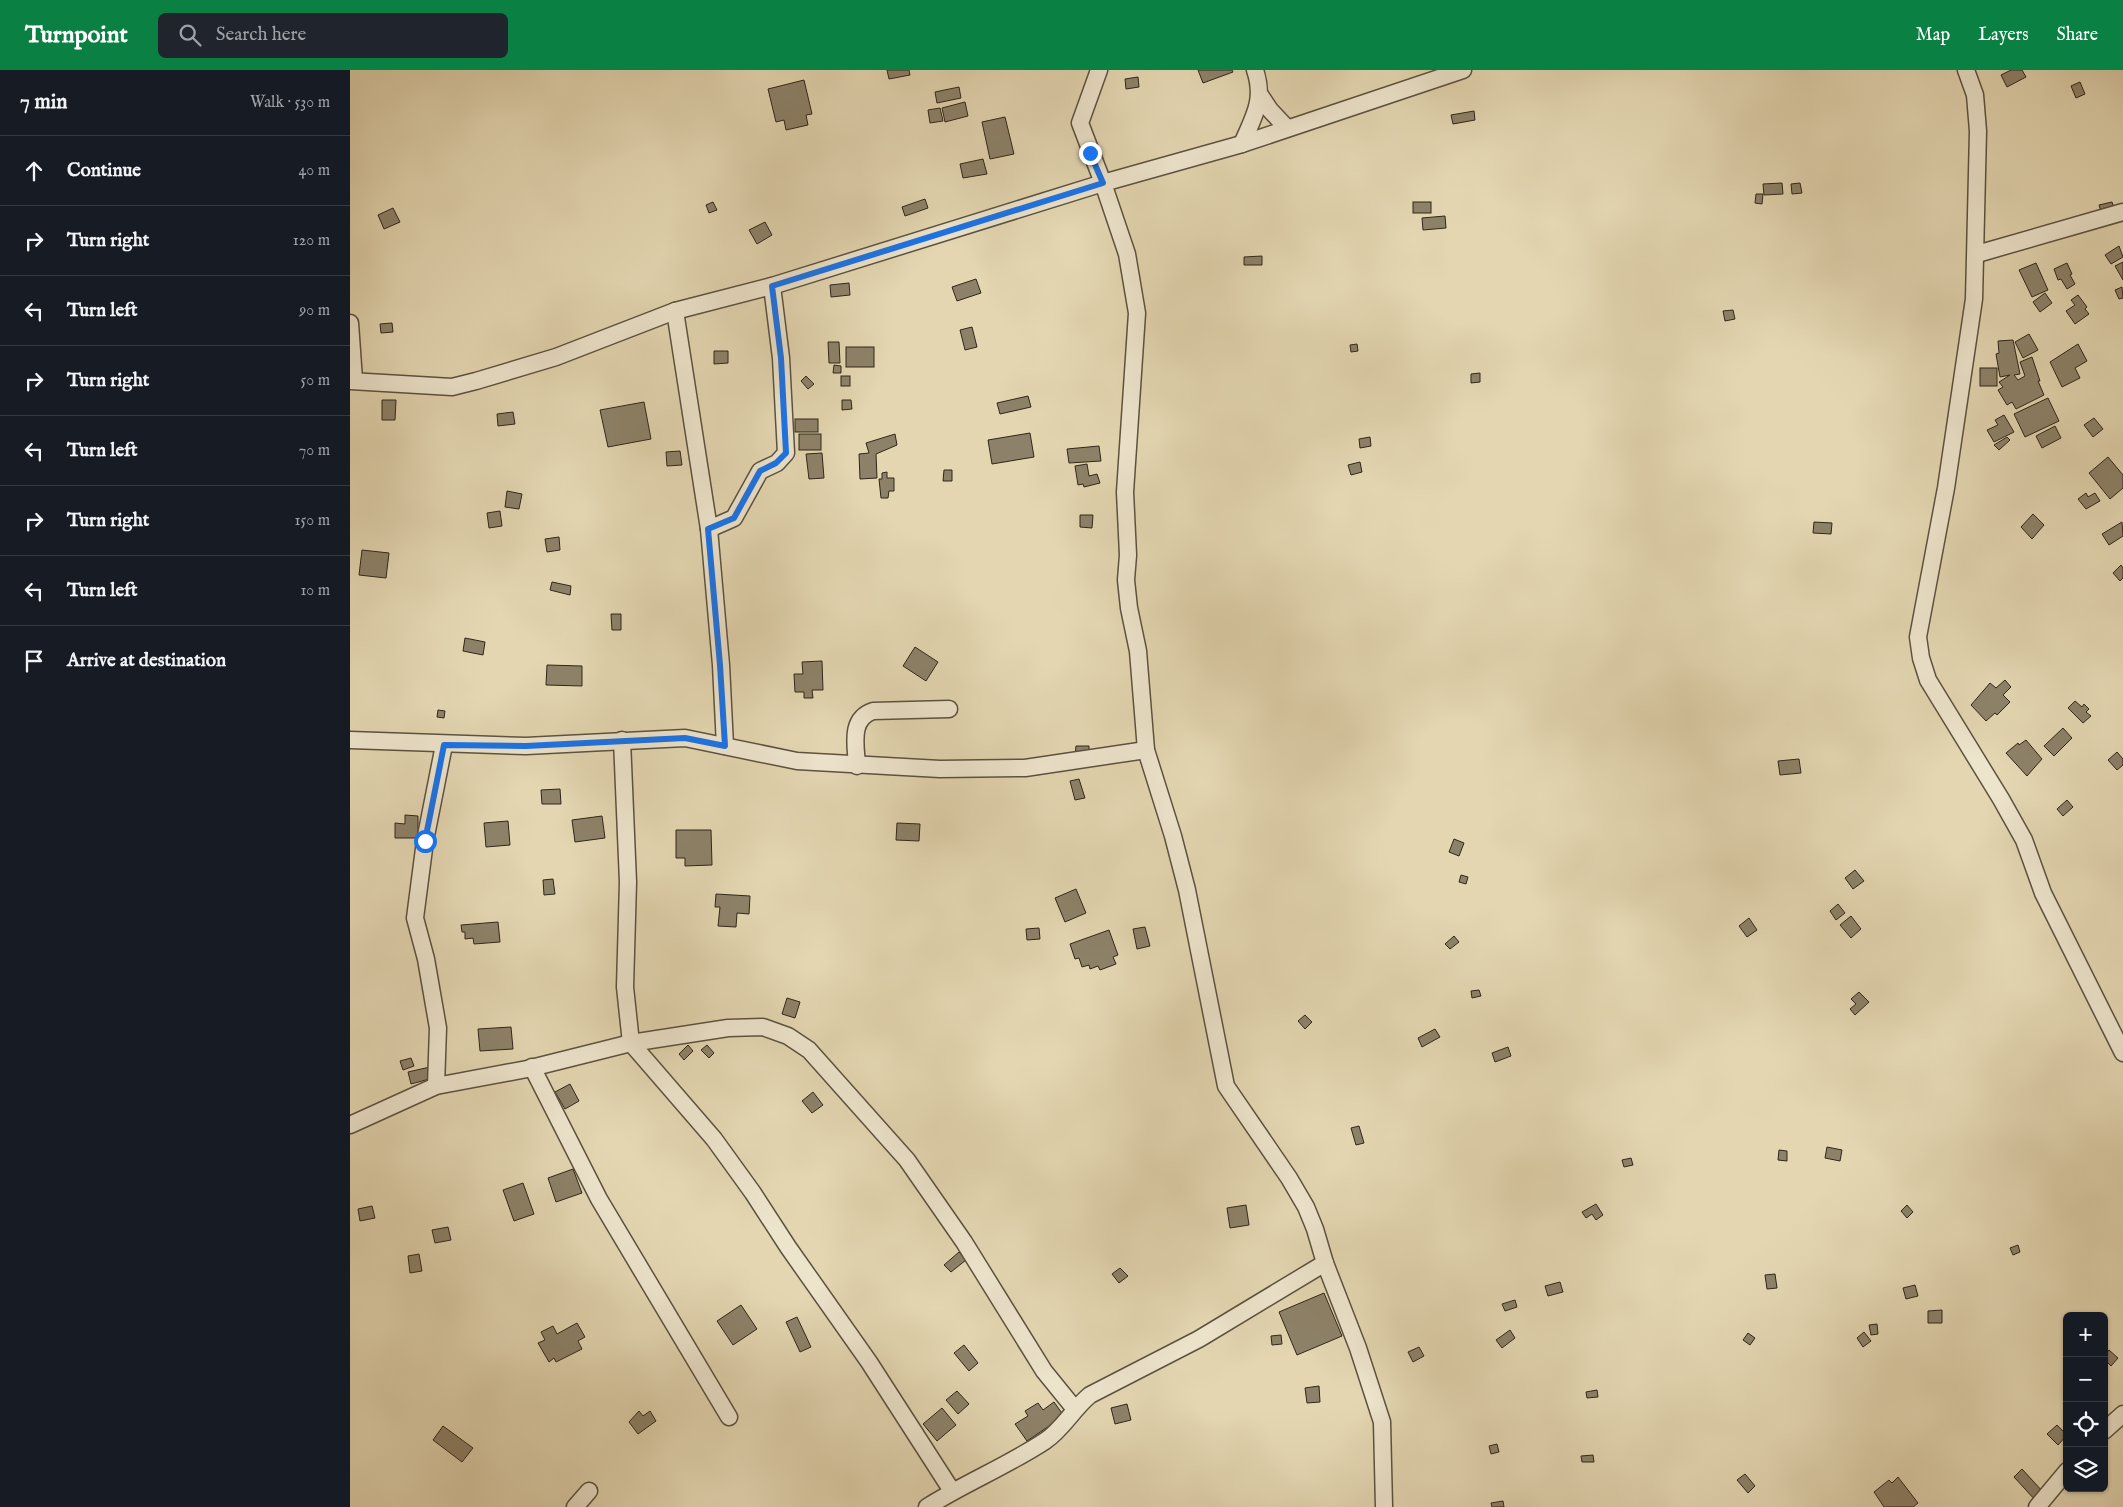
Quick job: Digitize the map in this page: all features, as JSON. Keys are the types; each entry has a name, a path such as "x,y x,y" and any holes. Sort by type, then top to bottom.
{"street":[{"path":"1099,70 1080,122 1127,254 1137,313 1135,366 1128,426 1125,492 1128,555 1126,580 1129,608 1138,651 1146,750 1173,836 1187,890 1226,1086 1306,1207 1325,1263 1358,1348 1382,1422 1384,1507"},
{"path":"1242,144 1258,107 1260,95 1255,70"},
{"path":"350,323 352,380 452,387 556,357 675,311 772,286 1103,183 1242,144 1463,70"},
{"path":"1966,70 1975,95 1978,130 1974,299 1946,488 1918,637 1921,658 1928,680 2001,798 2024,840 2043,893 2123,1053"},
{"path":"1260,95 1270,110 1287,128"},
{"path":"1976,254 2123,212"},
{"path":"708,529 734,518 760,471 776,463 786,453 781,358 772,286"},
{"path":"675,311 708,529 719,646 725,746"},
{"path":"857,766 856,728 858,720 864,714 872,711 949,709"},
{"path":"350,740 444,745 526,746 685,738 798,761 857,766 1025,768 1146,750"},
{"path":"622,740 628,882 625,987 631,1043 714,1139 748,1186 788,1247 869,1362 952,1491"},
{"path":"436,1086 438,1028 426,959 415,918 423,850 444,745"},
{"path":"350,1125 436,1086 631,1043 688,1033 763,1027 788,1036 809,1050 907,1160 964,1242 1010,1320 1044,1371 1074,1408"},
{"path":"532,1066 600,1199 729,1417"},
{"path":"927,1507 952,1491 1044,1442 1059,1430 1074,1408 1090,1395 1199,1339 1325,1263"},
{"path":"2108,1427 2123,1414"},
{"path":"2037,1507 2063,1476"},
{"path":"575,1507 589,1491"}],"building":[{"path":"887,70 909,70 910,75 889,79"},
{"path":"1198,70 1232,70 1233,72 1203,83"},
{"path":"2011,70 2022,70 2026,77 2007,87 2001,75"},
{"path":"1138,77 1139,87 1126,89 1125,79"},
{"path":"804,80 812,114 806,115 808,125 786,130 784,120 776,122 768,89"},
{"path":"2080,82 2085,94 2076,98 2071,86"},
{"path":"959,87 961,98 937,103 935,92"},
{"path":"965,102 968,116 945,122 942,108"},
{"path":"940,108 943,121 930,123 928,110"},
{"path":"1474,111 1475,120 1453,124 1451,115"},
{"path":"1005,117 1014,154 990,159 982,122"},
{"path":"983,159 987,174 963,178 960,164"},
{"path":"1782,183 1783,194 1764,195 1763,184"},
{"path":"1800,183 1802,193 1792,194 1791,184"},
{"path":"1756,194 1763,194 1762,204 1755,203"},
{"path":"925,199 928,208 905,216 902,207"},
{"path":"713,202 717,210 709,213 706,205"},
{"path":"1413,202 1431,202 1431,213 1413,213"},
{"path":"2112,202 2115,211 2102,215 2099,205"},
{"path":"393,208 400,222 384,229 378,215"},
{"path":"1445,216 1446,228 1423,230 1422,218"},
{"path":"765,222 772,235 757,244 749,230"},
{"path":"2119,246 2123,257 2111,264 2105,255"},
{"path":"1262,256 1262,265 1244,265 1244,257"},
{"path":"2123,262 2123,280 2115,266"},
{"path":"2036,263 2048,290 2032,297 2019,270"},
{"path":"2067,263 2075,284 2067,289 2061,279 2058,280 2054,269"},
{"path":"976,279 981,293 957,301 952,287"},
{"path":"849,283 850,295 831,297 830,285"},
{"path":"2122,287 2123,298 2119,299 2115,290"},
{"path":"2045,293 2052,303 2040,312 2033,302"},
{"path":"2078,295 2087,307 2085,309 2089,314 2075,324 2066,311 2075,305 2071,300"},
{"path":"1733,310 1735,319 1725,321 1723,311"},
{"path":"392,323 393,332 381,333 380,324"},
{"path":"972,327 977,347 965,350 960,330"},
{"path":"2029,334 2038,350 2023,358 2015,342"},
{"path":"2013,340 2020,374 2014,375 2018,380 2025,376 2020,362 2032,357 2040,381 2038,381 2044,395 2016,409 2012,402 2007,405 1998,390 2003,387 1999,382 2010,375 2000,377 1996,354 1999,353 1998,341"},
{"path":"828,342 839,342 840,363 829,363"},
{"path":"1357,344 1358,351 1351,352 1350,345"},
{"path":"2078,344 2087,361 2075,368 2080,378 2062,387 2050,362"},
{"path":"846,347 874,347 874,367 846,367"},
{"path":"714,351 728,351 728,363 714,364"},
{"path":"834,365 841,366 841,373 833,373"},
{"path":"1980,368 1997,368 1997,386 1980,386"},
{"path":"1480,373 1480,382 1471,383 1471,374"},
{"path":"806,376 814,384 808,389 801,381"},
{"path":"841,376 850,376 850,386 841,386"},
{"path":"1028,396 1031,407 1000,414 997,403"},
{"path":"2048,398 2059,421 2025,437 2014,414"},
{"path":"382,400 396,400 395,420 382,420"},
{"path":"842,400 851,400 852,409 842,410"},
{"path":"644,402 651,439 608,447 600,410"},
{"path":"513,412 515,424 498,426 497,414"},
{"path":"2004,415 2014,432 1994,442 1987,430 1998,425 1995,420"},
{"path":"2094,418 2103,429 2093,437 2084,425"},
{"path":"795,419 818,419 818,432 795,432"},
{"path":"2055,426 2061,438 2042,448 2036,436"},
{"path":"1030,433 1034,457 992,464 988,440"},
{"path":"799,434 821,434 821,450 799,450"},
{"path":"895,434 897,445 876,454 877,478 860,479 859,454 869,453 866,443"},
{"path":"1370,437 1371,446 1360,448 1359,439"},
{"path":"2007,437 2010,440 1999,450 1994,445"},
{"path":"1099,446 1101,461 1069,463 1067,449"},
{"path":"680,451 682,465 667,466 666,452"},
{"path":"822,453 824,478 809,479 806,454"},
{"path":"2108,457 2123,475 2123,488 2110,499 2089,473"},
{"path":"1360,462 1362,472 1351,475 1348,465"},
{"path":"1087,464 1089,476 1097,474 1100,483 1084,487 1083,484 1078,485 1075,466"},
{"path":"944,470 952,470 952,481 943,481"},
{"path":"887,472 887,478 894,478 894,491 889,491 888,498 881,498 879,479 882,479 882,473"},
{"path":"507,491 522,494 519,509 505,507"},
{"path":"2086,493 2088,497 2095,493 2100,501 2086,509 2078,499"},
{"path":"500,511 502,526 489,528 487,513"},
{"path":"2033,514 2044,525 2032,539 2021,527"},
{"path":"1080,515 1093,515 1092,528 1080,527"},
{"path":"1814,522 1832,523 1831,534 1813,533"},
{"path":"2122,522 2123,536 2109,545 2102,534"},
{"path":"559,537 560,550 547,552 545,539"},
{"path":"362,550 389,553 386,578 359,575"},
{"path":"2121,565 2123,568 2123,578 2120,581 2113,573"},
{"path":"552,582 571,586 570,595 550,590"},
{"path":"611,614 621,614 621,630 612,630"},
{"path":"465,638 485,642 483,655 463,651"},
{"path":"915,647 938,662 926,681 903,666"},
{"path":"822,661 823,690 812,690 813,698 804,698 804,692 795,692 794,674 803,674 802,662"},
{"path":"547,665 582,666 582,686 546,685"},
{"path":"2005,680 2011,687 2003,695 2010,702 1997,715 1995,713 1986,721 1971,705 1990,683 1996,688"},
{"path":"2075,701 2082,707 2084,704 2089,709 2086,712 2091,716 2083,723 2068,708"},
{"path":"438,710 445,711 444,718 437,717"},
{"path":"2063,728 2072,738 2054,756 2044,746"},
{"path":"2026,740 2042,759 2027,776 2006,753 2018,743 2019,745"},
{"path":"1076,746 1089,746 1089,756 1075,756"},
{"path":"2117,752 2123,759 2123,765 2117,770 2108,760"},
{"path":"1799,759 1801,773 1780,775 1778,761"},
{"path":"1079,779 1085,798 1075,800 1070,781"},
{"path":"560,789 561,804 542,804 541,790"},
{"path":"2067,800 2073,807 2063,816 2057,809"},
{"path":"405,815 418,816 418,838 395,838 395,823 405,824"},
{"path":"602,816 605,838 575,842 572,820"},
{"path":"508,821 510,845 486,847 484,823"},
{"path":"897,823 920,824 919,841 896,840"},
{"path":"676,830 711,830 712,865 685,866 685,858 676,858"},
{"path":"1454,839 1464,843 1459,856 1449,852"},
{"path":"1855,870 1864,881 1853,889 1845,878"},
{"path":"1461,875 1468,877 1466,884 1459,882"},
{"path":"553,879 555,894 544,895 543,880"},
{"path":"1076,889 1086,913 1065,922 1055,898"},
{"path":"716,894 750,896 749,914 737,913 736,927 718,926 720,907 715,907"},
{"path":"1838,904 1845,913 1836,920 1830,911"},
{"path":"1851,916 1861,929 1851,938 1840,925"},
{"path":"1749,918 1757,930 1747,937 1739,926"},
{"path":"498,922 500,942 474,944 473,938 465,939 465,932 462,932 461,925"},
{"path":"1145,927 1150,946 1137,949 1133,929"},
{"path":"1039,928 1040,939 1027,940 1026,929"},
{"path":"1109,930 1118,955 1113,957 1116,964 1100,970 1098,966 1090,969 1089,965 1082,967 1079,958 1075,959 1070,944"},
{"path":"1454,936 1459,942 1450,949 1445,944"},
{"path":"1479,990 1481,996 1472,998 1471,991"},
{"path":"1859,992 1869,1002 1855,1015 1850,1009 1856,1004 1851,999"},
{"path":"787,998 800,1002 795,1018 782,1014"},
{"path":"1305,1015 1312,1022 1305,1029 1298,1021"},
{"path":"511,1027 513,1049 480,1051 478,1029"},
{"path":"1435,1029 1440,1037 1422,1047 1418,1038"},
{"path":"688,1045 693,1051 684,1060 679,1054"},
{"path":"707,1045 714,1053 709,1058 701,1050"},
{"path":"1508,1047 1511,1056 1495,1062 1492,1053"},
{"path":"411,1058 414,1066 403,1070 400,1061"},
{"path":"430,1067 433,1078 411,1084 408,1072"},
{"path":"570,1084 579,1101 565,1109 555,1092"},
{"path":"813,1092 823,1105 812,1113 802,1101"},
{"path":"1359,1126 1364,1143 1356,1145 1351,1128"},
{"path":"1827,1147 1842,1150 1840,1161 1825,1158"},
{"path":"1779,1150 1787,1151 1787,1161 1778,1160"},
{"path":"1631,1158 1633,1165 1624,1167 1622,1160"},
{"path":"573,1169 582,1193 556,1202 548,1178"},
{"path":"523,1183 534,1214 514,1221 503,1190"},
{"path":"1596,1204 1603,1215 1596,1220 1592,1214 1586,1218 1582,1212"},
{"path":"1246,1205 1249,1225 1230,1228 1227,1208"},
{"path":"1907,1205 1913,1212 1907,1218 1901,1211"},
{"path":"372,1206 375,1218 360,1221 358,1209"},
{"path":"448,1227 451,1240 435,1243 432,1230"},
{"path":"2018,1245 2020,1252 2013,1255 2010,1248"},
{"path":"959,1252 966,1260 951,1272 944,1265"},
{"path":"419,1254 422,1271 410,1273 408,1256"},
{"path":"1120,1268 1128,1276 1119,1283 1112,1274"},
{"path":"1775,1274 1777,1288 1767,1289 1765,1275"},
{"path":"1560,1282 1563,1292 1548,1296 1545,1286"},
{"path":"1915,1285 1918,1296 1906,1299 1903,1288"},
{"path":"1324,1293 1342,1336 1297,1355 1279,1312"},
{"path":"1515,1300 1517,1307 1505,1311 1502,1304"},
{"path":"741,1305 757,1329 733,1345 717,1321"},
{"path":"1942,1310 1942,1323 1928,1323 1928,1311"},
{"path":"797,1317 811,1347 800,1352 786,1322"},
{"path":"577,1323 585,1337 578,1341 582,1349 556,1362 554,1358 549,1362 538,1343 545,1340 541,1332 553,1326 557,1334"},
{"path":"1877,1324 1878,1334 1871,1335 1869,1325"},
{"path":"1510,1330 1515,1338 1502,1348 1496,1340"},
{"path":"1864,1332 1871,1341 1863,1347 1857,1338"},
{"path":"1748,1333 1755,1338 1750,1345 1743,1340"},
{"path":"1281,1335 1282,1344 1272,1345 1271,1336"},
{"path":"964,1345 978,1363 969,1371 954,1353"},
{"path":"1419,1347 1424,1356 1413,1362 1408,1352"},
{"path":"2109,1350 2118,1358 2111,1366 2108,1363"},
{"path":"1319,1386 1320,1402 1307,1403 1305,1388"},
{"path":"1597,1390 1598,1397 1587,1398 1586,1392"},
{"path":"957,1391 969,1404 958,1414 946,1400"},
{"path":"1054,1402 1064,1416 1027,1441 1015,1424 1028,1416 1025,1411 1038,1403 1043,1410"},
{"path":"1127,1404 1131,1420 1115,1424 1111,1408"},
{"path":"942,1408 956,1425 937,1441 923,1424"},
{"path":"639,1411 643,1416 650,1411 656,1421 638,1434 629,1422"},
{"path":"2057,1425 2063,1431 2063,1439 2058,1445 2047,1434"},
{"path":"443,1426 473,1448 462,1462 433,1440"},
{"path":"1497,1444 1499,1452 1491,1454 1489,1446"},
{"path":"1593,1455 1594,1462 1582,1462 1581,1456"},
{"path":"2022,1469 2044,1493 2036,1501 2014,1477"},
{"path":"1745,1474 1755,1486 1748,1493 1737,1480"},
{"path":"1898,1477 1918,1503 1913,1507 1884,1507 1874,1492 1889,1480 1892,1483"},
{"path":"1503,1501 1504,1507 1492,1507 1491,1503"}],"route":[{"path":"425,841 444,745 526,746 685,738 725,746 715,590 708,529 734,518 740,505 750,493 760,471 776,463 786,453 781,358 772,286 1103,183 1090,153"}]}
